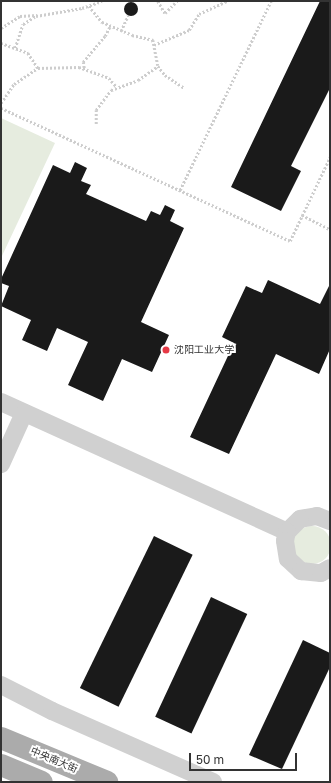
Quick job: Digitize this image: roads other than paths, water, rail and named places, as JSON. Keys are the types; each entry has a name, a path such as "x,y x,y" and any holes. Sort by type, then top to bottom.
{"main road":[{"name":"中央南大街","path":"1,738 107,782"},
{"path":"1,765 42,782"}],"street":[{"path":"1,402 287,532"},
{"path":"1,464 24,413"},
{"path":"329,517 308,516 296,522 287,532 285,550 294,566 311,574 330,568"},
{"path":"1,685 52,711 213,782"}],"place":[{"name":"沈阳工业大学","path":"166,350"}]}
